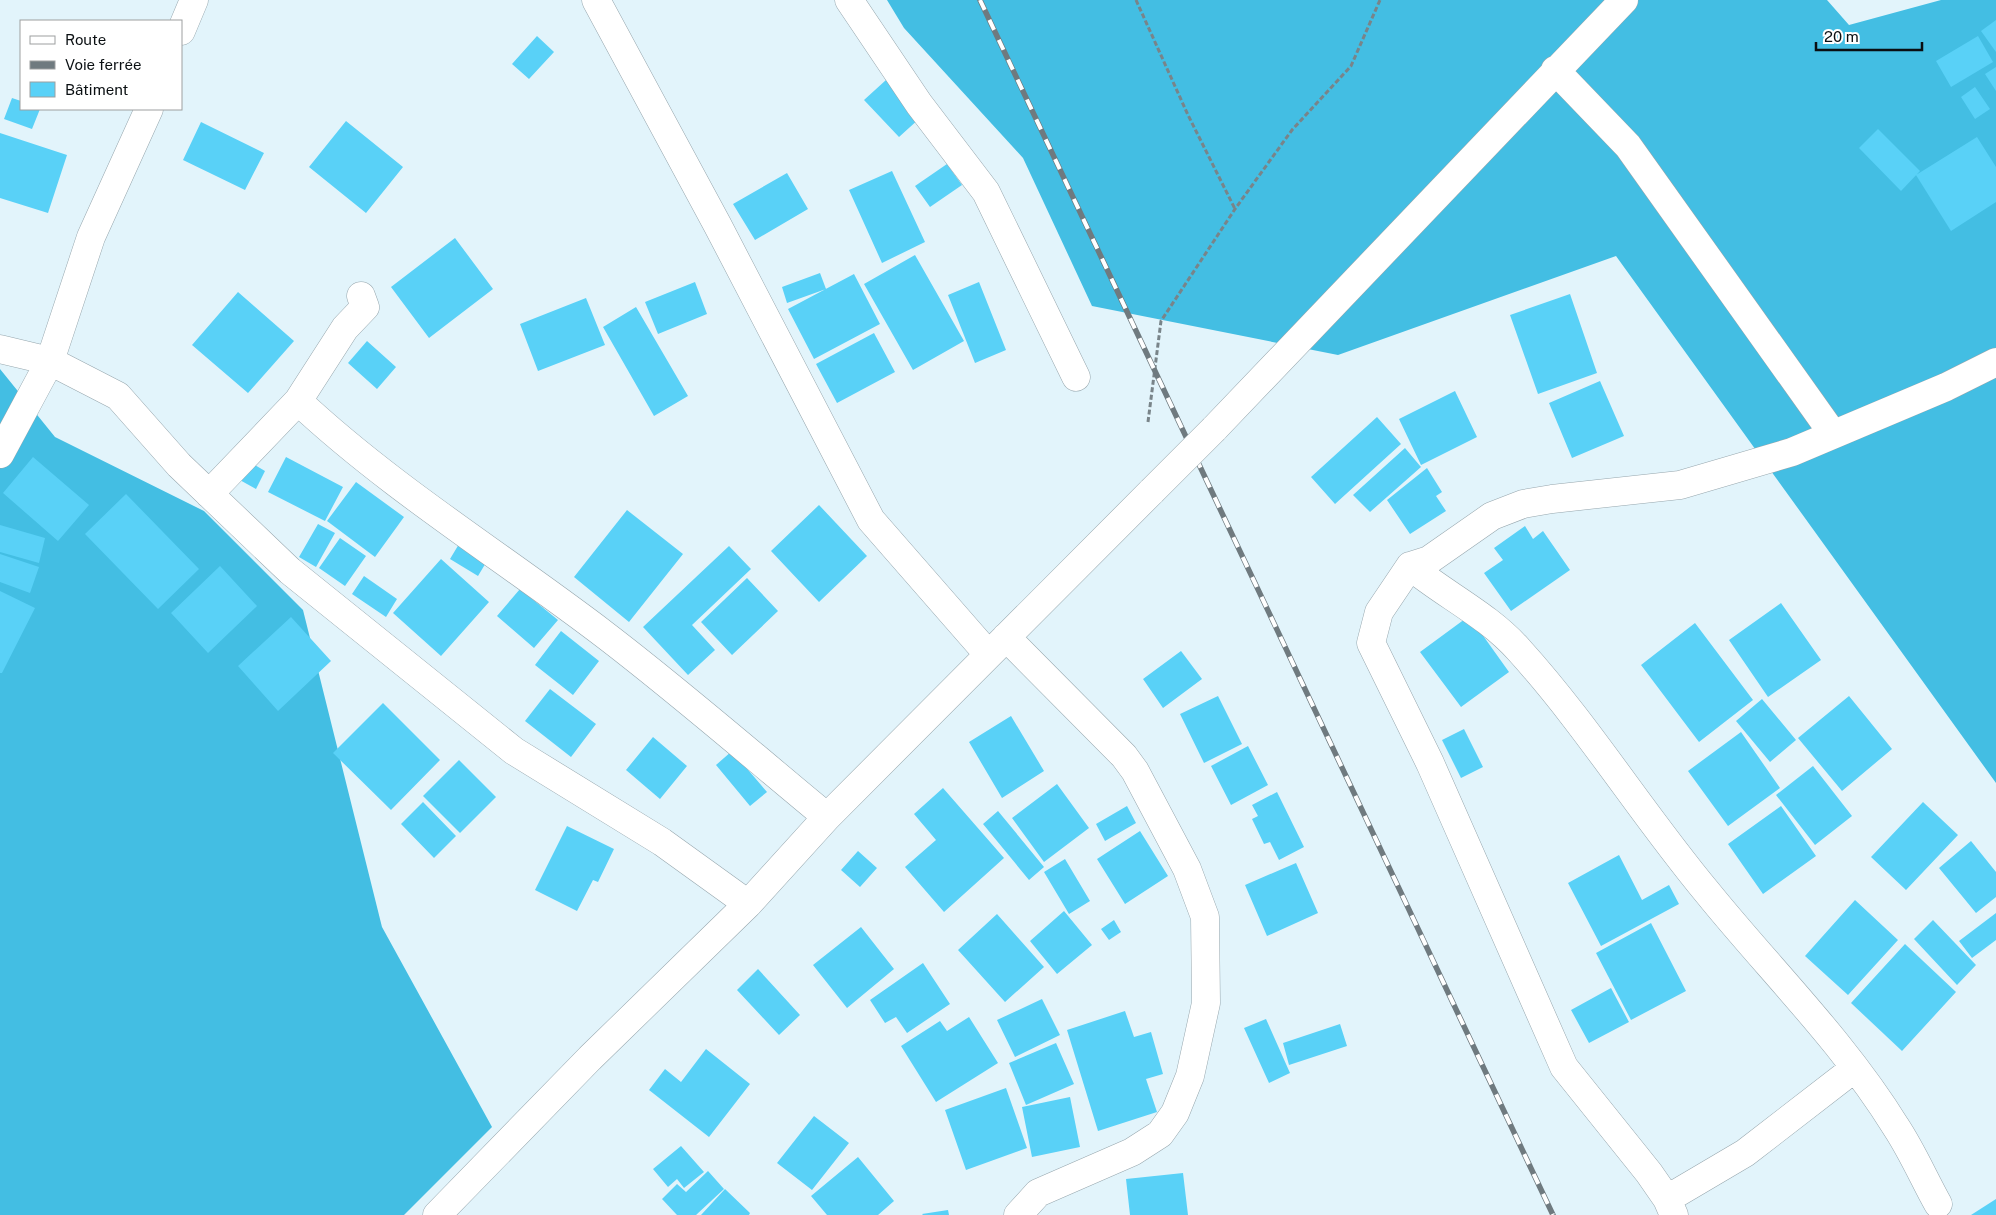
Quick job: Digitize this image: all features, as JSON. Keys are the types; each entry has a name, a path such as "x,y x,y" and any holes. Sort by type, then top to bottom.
{"street":[{"path":"182,29 194,0"},
{"path":"596,0 718,226 871,520 997,646 1124,756 1135,771 1187,869 1204,917 1206,1003 1190,1076 1175,1113 1160,1134 1132,1152 1038,1193 1018,1215"},
{"path":"849,0 919,104 986,192 1076,377"},
{"path":"438,1215 590,1058 748,904 827,817 1214,429 1555,70 1624,0"},
{"path":"1555,70 1628,146 1833,434"},
{"path":"0,454 50,361 91,237 149,110"},
{"path":"209,494 298,401 345,328 365,307 362,296"},
{"path":"0,349 50,361 118,396 179,466 290,571 514,751 662,842 748,904"},
{"path":"1855,1068 1745,1153 1671,1207 1564,1067 1430,763 1371,643 1379,612 1410,566 1429,560 1492,516 1523,504 1552,499 1680,485 1792,452 1946,387 1996,362"},
{"path":"298,401 324,425 405,488 606,635 827,817"},
{"path":"1410,566 1433,585 1492,624 1519,649 1578,724 1660,835 1708,894 1787,984 1855,1068 1896,1127 1938,1204"}],"path":[{"path":"1136,0 1188,115 1234,209"},
{"path":"1148,422 1162,321 1234,209 1292,130 1351,66 1380,0"}],"shaded area":[{"path":"887,0 1827,0 1849,25 1941,0 1996,0 1996,783 1616,256 1338,355 1092,306 1023,158 904,28"},
{"path":"0,369 55,437 204,511 303,610 382,927 492,1127 404,1215 0,1215"}],"building":[{"path":"1996,20 1996,52 1981,31"},
{"path":"537,36 554,52 529,79 512,64"},
{"path":"1978,36 1993,62 1951,87 1936,61"},
{"path":"1996,67 1996,91 1985,74"},
{"path":"886,80 920,118 899,137 864,100"},
{"path":"1975,87 1990,109 1975,119 1961,97"},
{"path":"12,98 20,101 20,110 40,110 32,129 4,119"},
{"path":"346,121 403,167 366,213 309,167"},
{"path":"201,122 264,153 245,190 183,160"},
{"path":"1878,129 1920,171 1901,191 1859,148"},
{"path":"0,133 67,155 48,213 0,198"},
{"path":"1977,137 1996,167 1996,202 1951,231 1916,175"},
{"path":"947,164 962,185 930,207 915,186"},
{"path":"892,171 925,242 882,263 849,190"},
{"path":"787,173 808,209 755,240 733,204"},
{"path":"455,238 493,289 429,338 391,287"},
{"path":"915,255 964,341 913,370 864,284"},
{"path":"820,273 826,289 787,303 782,287"},
{"path":"854,274 880,324 814,359 788,309"},
{"path":"695,282 707,314 658,334 645,302"},
{"path":"979,282 1006,350 975,363 948,295"},
{"path":"238,292 294,341 248,393 192,345"},
{"path":"1570,294 1597,373 1538,394 1510,315"},
{"path":"586,298 605,345 538,371 520,324"},
{"path":"636,307 688,396 654,416 603,327"},
{"path":"874,333 895,372 837,403 816,364"},
{"path":"367,341 396,367 377,389 348,363"},
{"path":"1600,381 1624,436 1572,458 1549,403"},
{"path":"1455,391 1477,437 1421,465 1399,419"},
{"path":"1377,417 1401,444 1335,504 1311,477"},
{"path":"1405,448 1421,467 1370,512 1353,495"},
{"path":"33,457 89,505 58,541 3,493"},
{"path":"286,457 343,487 325,521 268,492"},
{"path":"248,461 265,471 256,489 238,479"},
{"path":"1427,468 1442,492 1436,496 1446,511 1410,534 1387,500"},
{"path":"356,482 404,517 375,557 327,521"},
{"path":"126,494 199,569 158,609 85,534"},
{"path":"819,505 867,556 819,602 771,551"},
{"path":"627,510 683,554 629,622 574,577"},
{"path":"318,524 335,533 316,567 299,557"},
{"path":"0,525 45,538 39,563 0,552"},
{"path":"1525,526 1533,539 1543,531 1570,570 1511,611 1484,573 1503,560 1494,548"},
{"path":"340,538 366,556 345,586 319,568"},
{"path":"459,544 487,561 478,576 450,559"},
{"path":"729,546 751,569 692,625 715,650 688,675 643,627"},
{"path":"0,554 39,567 30,593 0,582"},
{"path":"441,559 489,602 441,656 393,613"},
{"path":"220,566 257,606 208,653 171,613"},
{"path":"364,576 397,599 386,617 352,594"},
{"path":"747,578 778,611 732,655 701,622"},
{"path":"520,589 558,620 534,648 497,616"},
{"path":"0,591 35,608 2,673 0,673"},
{"path":"1781,603 1821,660 1768,697 1729,640"},
{"path":"1469,616 1509,672 1461,707 1420,652"},
{"path":"291,617 331,661 278,711 238,666"},
{"path":"1695,623 1753,700 1699,742 1641,665"},
{"path":"561,631 599,661 573,695 535,665"},
{"path":"1181,651 1202,679 1163,708 1143,679"},
{"path":"550,689 596,724 571,757 525,721"},
{"path":"1218,696 1242,744 1204,763 1180,714"},
{"path":"1849,696 1892,749 1842,791 1798,738"},
{"path":"1762,699 1796,740 1770,762 1736,721"},
{"path":"383,703 440,760 391,810 333,753"},
{"path":"1011,716 1044,771 1002,798 969,742"},
{"path":"1464,729 1483,767 1461,778 1442,740"},
{"path":"1741,732 1780,788 1728,826 1688,771"},
{"path":"653,737 687,766 660,799 626,770"},
{"path":"1248,746 1268,785 1231,805 1211,766"},
{"path":"732,751 767,792 750,806 716,765"},
{"path":"459,760 496,797 460,833 423,796"},
{"path":"1813,766 1852,816 1815,845 1776,795"},
{"path":"1057,784 1089,828 1044,862 1012,818"},
{"path":"943,788 1004,858 944,912 905,867 936,840 914,814"},
{"path":"1277,792 1304,847 1279,860 1270,842 1264,844 1252,819 1258,816 1252,805"},
{"path":"423,802 456,836 434,858 401,824"},
{"path":"1923,802 1958,835 1906,890 1871,857"},
{"path":"1127,806 1136,823 1105,841 1096,824"},
{"path":"1781,806 1816,856 1763,894 1728,844"},
{"path":"998,811 1044,867 1029,880 983,824"},
{"path":"567,826 614,849 598,882 593,880 577,911 535,890"},
{"path":"1140,831 1168,876 1125,904 1097,859"},
{"path":"1971,841 1996,872 1996,897 1976,913 1939,868"},
{"path":"858,851 877,868 860,887 841,870"},
{"path":"1619,855 1642,900 1669,885 1679,904 1601,946 1568,883"},
{"path":"1065,859 1090,901 1069,914 1044,872"},
{"path":"1296,863 1318,913 1267,936 1245,885"},
{"path":"1855,900 1898,940 1848,995 1805,956"},
{"path":"1064,911 1092,945 1057,974 1030,941"},
{"path":"1996,913 1996,940 1972,958 1959,941"},
{"path":"997,914 1044,967 1005,1002 958,950"},
{"path":"1114,920 1121,932 1109,940 1101,929"},
{"path":"1933,920 1976,965 1957,985 1914,939"},
{"path":"1651,923 1686,991 1631,1020 1596,953"},
{"path":"861,927 894,969 847,1008 813,965"},
{"path":"1905,944 1956,992 1902,1051 1851,1003"},
{"path":"923,963 950,1004 907,1033 896,1017 885,1023 870,1000"},
{"path":"758,969 800,1015 779,1035 737,990"},
{"path":"1611,988 1629,1022 1589,1043 1571,1010"},
{"path":"1042,999 1060,1035 1015,1057 997,1020"},
{"path":"1125,1011 1134,1037 1151,1032 1163,1074 1146,1079 1157,1112 1098,1131 1067,1030"},
{"path":"969,1017 998,1063 936,1102 901,1046 940,1021 947,1031"},
{"path":"1266,1019 1290,1073 1269,1083 1244,1028"},
{"path":"1340,1024 1347,1046 1289,1065 1283,1043"},
{"path":"1056,1043 1074,1084 1026,1105 1009,1063"},
{"path":"706,1049 750,1084 709,1137 649,1090 665,1069 681,1082"},
{"path":"1006,1088 1027,1148 966,1170 945,1110"},
{"path":"1070,1097 1080,1147 1032,1157 1022,1107"},
{"path":"814,1116 849,1143 812,1190 777,1163"},
{"path":"681,1146 704,1172 684,1188 677,1179 668,1187 653,1169"},
{"path":"858,1157 894,1201 878,1215 827,1215 811,1196"},
{"path":"708,1171 724,1189 696,1215 677,1215 662,1199 677,1184 686,1192"},
{"path":"1183,1173 1188,1215 1130,1215 1126,1179"},
{"path":"725,1189 750,1213 749,1215 701,1215"},
{"path":"1996,1199 1996,1215 1971,1215"},
{"path":"948,1210 949,1215 922,1214"}],"railway":[{"path":"980,0 1553,1215"}]}
